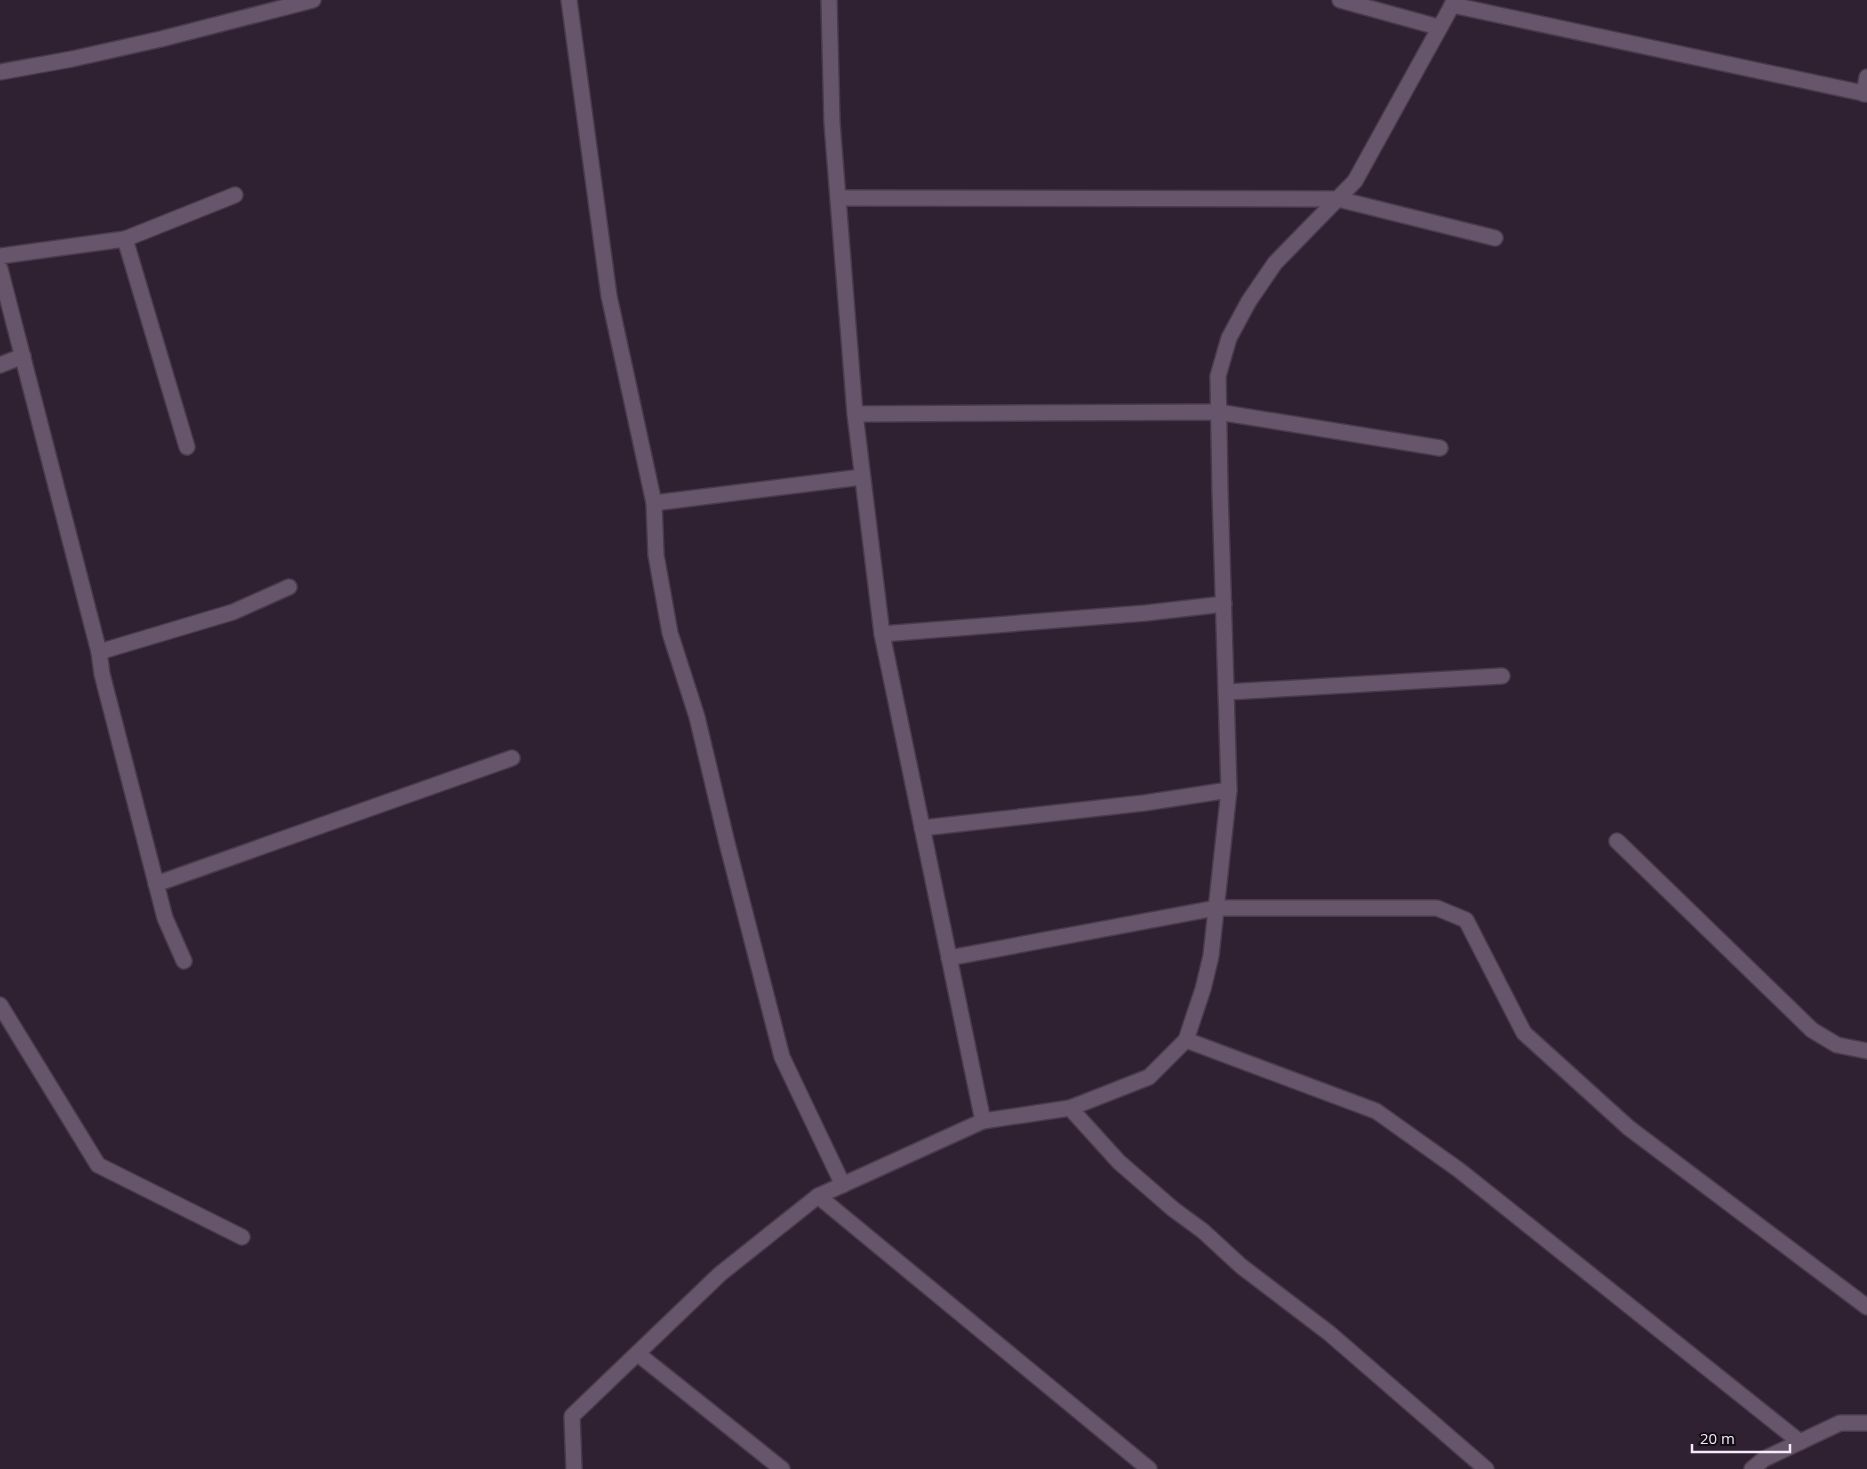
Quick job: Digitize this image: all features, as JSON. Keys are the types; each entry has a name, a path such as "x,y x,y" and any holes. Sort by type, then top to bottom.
{"street":[{"path":"0,72 72,59 160,39 313,0"},
{"path":"569,0 609,296 654,503 656,555 670,633 697,717 782,1057 843,1185"},
{"path":"829,0 832,123 855,414 882,634 983,1121"},
{"path":"1340,0 1438,27"},
{"path":"574,1469 572,1416 720,1274 818,1196 983,1121 1070,1108 1150,1077 1186,1040 1203,989 1211,956 1229,790 1218,376 1229,338 1248,301 1275,263 1355,181 1453,2 1865,94 1867,77"},
{"path":"0,256 125,239 235,195"},
{"path":"839,198 1338,199 1495,238"},
{"path":"125,239 187,447"},
{"path":"0,269 99,652 102,674 165,918 184,961"},
{"path":"0,365 23,356"},
{"path":"855,414 1218,412 1440,448"},
{"path":"654,503 862,477"},
{"path":"99,652 233,612 289,587"},
{"path":"882,634 1146,613 1224,604"},
{"path":"1226,692 1502,676"},
{"path":"156,884 512,758"},
{"path":"922,828 1229,790"},
{"path":"1617,841 1812,1030 1837,1045 1867,1051"},
{"path":"949,958 1216,908 1437,908 1466,920 1524,1033 1629,1128 1867,1307"},
{"path":"1,1011 98,1165 242,1237"},
{"path":"1186,1040 1376,1111 1459,1170 1800,1442"},
{"path":"1070,1108 1119,1162 1173,1209 1203,1231 1241,1266 1329,1333 1486,1469"},
{"path":"818,1196 1149,1469"},
{"path":"638,1354 782,1469"},
{"path":"1752,1469 1764,1459 1840,1423 1867,1422"}]}
